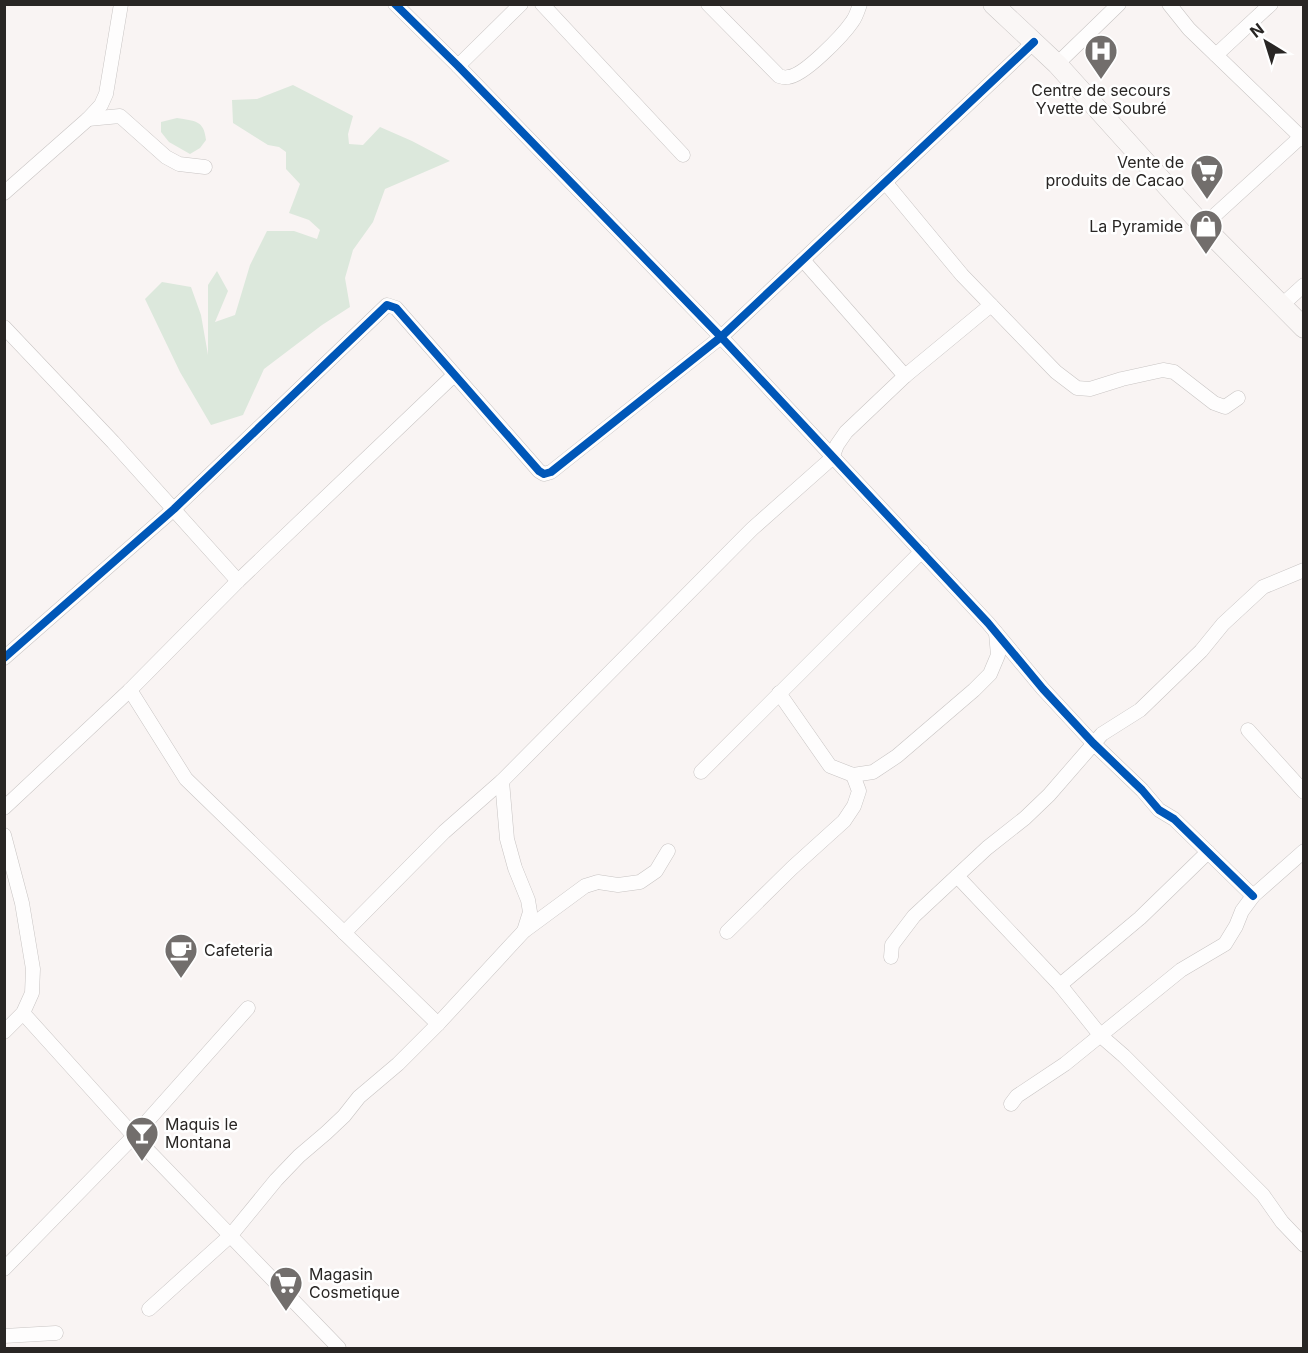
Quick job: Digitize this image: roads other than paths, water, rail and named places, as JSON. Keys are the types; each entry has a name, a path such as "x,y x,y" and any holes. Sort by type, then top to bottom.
{"main road":[{"path":"993,4 1057,64 1203,226 1304,328"}],"street":[{"path":"4,193 101,105 106,93 121,4"},
{"path":"395,4 721,337 832,458 922,551 996,633 1042,689 1093,743 1142,790 1159,810 1174,819 1253,896"},
{"path":"458,66 521,4"},
{"path":"542,4 683,155"},
{"path":"708,4 779,76 789,77 800,72 819,57 854,20 860,4"},
{"path":"1057,64 1119,4"},
{"path":"1169,4 1189,29 1302,137 1203,226"},
{"path":"1216,55 1270,4"},
{"path":"4,658 174,510 387,305 396,308 540,471 544,474 551,472 721,337 1034,42"},
{"path":"88,119 120,116 166,157 179,164 205,167"},
{"path":"885,182 962,275 1056,372 1077,388 1090,389 1163,370 1174,372 1214,403 1225,407 1238,398"},
{"path":"803,260 905,376"},
{"path":"1282,305 1304,285"},
{"path":"344,933 444,832 502,782 752,529 832,458 846,432 905,376 991,304"},
{"path":"4,327 238,580"},
{"path":"4,808 130,690 238,580 454,375"},
{"path":"701,772 922,551"},
{"path":"891,957 892,945 914,916 1049,795 1102,734 1140,710 1201,651 1223,624 1263,587 1304,570"},
{"path":"779,693 830,766 853,775 873,772 897,756 990,674 998,655 996,633"},
{"path":"130,690 186,779 438,1024"},
{"path":"1248,730 1304,792"},
{"path":"727,932 844,821 854,806 859,791 853,775"},
{"path":"502,782 507,839 531,912 524,931"},
{"path":"4,835 22,903 33,969 32,993 23,1013 4,1032"},
{"path":"148,1308 231,1235 299,1156 332,1128 359,1097 398,1064 438,1024 524,931 585,886 598,882 618,885 640,882 656,871 668,851"},
{"path":"1011,1104 1017,1096 1065,1064 1181,970 1225,944 1242,911 1253,896 1304,851"},
{"path":"1060,985 1140,918 1208,852"},
{"path":"957,876 1060,985 1101,1036 1124,1056 1263,1195 1282,1222 1304,1245"},
{"path":"4,1269 134,1136 248,1008"},
{"path":"23,1013 134,1136 339,1348"},
{"path":"4,1336 56,1332"}],"place":[{"name":"Centre de secours Yvette de Soubré","path":"1101,80"},
{"name":"Vente de produits de Cacao","path":"1207,200"},
{"name":"La Pyramide","path":"1206,255"},
{"name":"Cafeteria","path":"181,979"},
{"name":"Maquis le Montana","path":"142,1162"},
{"name":"Magasin Cosmetique","path":"286,1312"}]}
